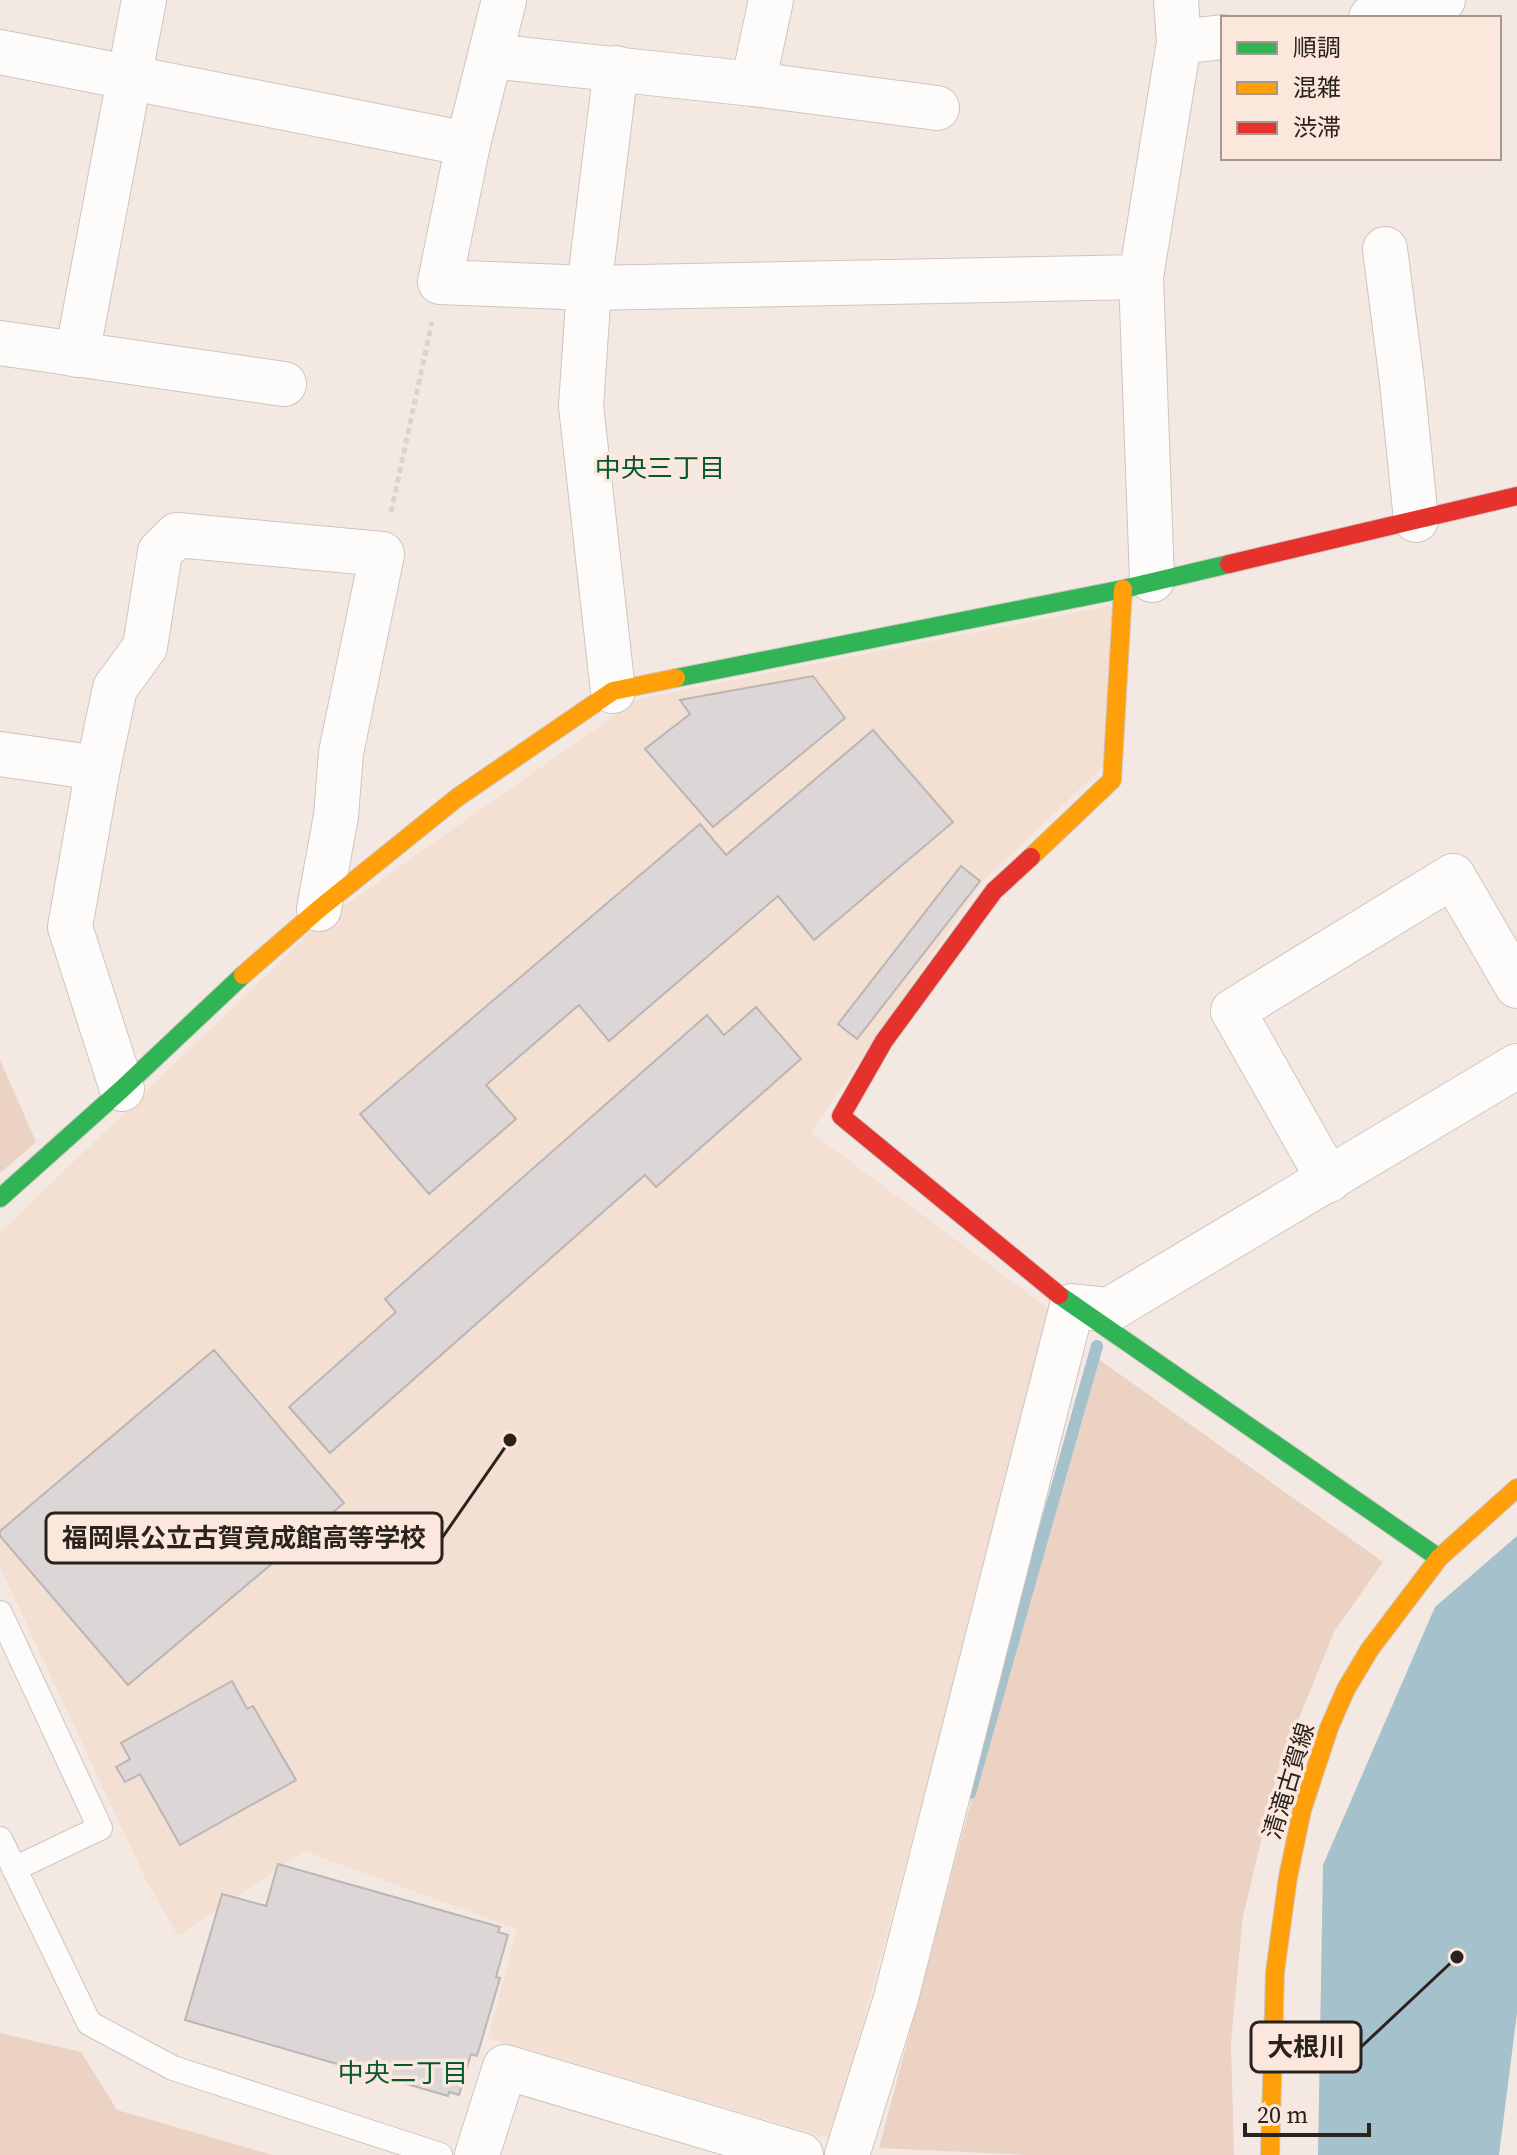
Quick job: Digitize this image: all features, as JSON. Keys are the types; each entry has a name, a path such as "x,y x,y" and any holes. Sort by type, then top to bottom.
{"street":[{"path":"77,355 144,0"},
{"path":"504,0 468,144 440,282 589,288 1141,277"},
{"path":"753,84 771,0"},
{"path":"1379,16 1443,0"},
{"path":"1221,36 1177,21 1141,277 1138,584 1112,780 994,891 884,1041 841,1116 1072,1306 1439,1558"},
{"path":"0,52 468,144"},
{"path":"491,56 616,68 937,108"},
{"path":"613,691 581,406 589,288 616,68"},
{"path":"1385,249 1416,520"},
{"path":"0,343 284,384"},
{"path":"0,1198 122,1089 226,990 319,909 458,797 613,691 1138,584 1517,496"},
{"path":"122,1089 70,927 115,688 145,647 160,552 177,535 382,554 341,753 336,816 319,909"},
{"path":"0,754 98,768"},
{"path":"1329,1180 1233,1011 1453,876 1517,986"},
{"path":"1072,1306 1109,1310 1517,1066"},
{"path":"847,2155 896,1998 1072,1306"},
{"name":"清滝古賀線","path":"1270,2155 1275,1972 1288,1877 1302,1810 1329,1728 1346,1689 1370,1649 1439,1558 1517,1488"},
{"path":"477,2155 505,2067 801,2155"}],"lane":[{"path":"0,1613 100,1828 14,1869"},
{"path":"0,1839 89,2023 173,2068 440,2155"}],"path":[{"path":"382,554 440,282"}],"shaded area":[{"path":"1118,604 1103,767 983,881 811,1132 1053,1312 832,2139 488,2038 517,1929 304,1851 178,1936 147,1882 0,1567 0,1233 321,922 638,699"},
{"path":"0,1060 36,1142 0,1173"},
{"path":"1090,1353 1383,1562 1335,1630 1279,1767 1243,1916 1231,2042 1234,2155 1028,2155 879,2148"},
{"path":"0,2033 81,2052 117,2110 272,2155 0,2155"}],"water":[{"path":"1517,1536 1517,2013 1499,2155 1318,2155 1323,1865 1435,1607"}],"building":[{"path":"813,676 845,718 713,827 645,749 690,714 680,700"},
{"path":"873,730 953,822 814,940 778,896 609,1041 579,1005 486,1085 516,1119 429,1194 360,1114 700,824 726,855"},
{"path":"961,866 980,881 857,1039 838,1024"},
{"path":"756,1007 801,1059 656,1187 645,1175 330,1453 289,1407 396,1312 385,1299 707,1015 724,1035"},
{"path":"214,1350 344,1503 128,1685 0,1536 0,1531"},
{"path":"232,1681 247,1709 253,1706 296,1780 180,1845 140,1774 125,1782 116,1767 130,1759 121,1743"},
{"path":"278,1864 500,1927 498,1932 508,1935 496,1977 500,1978 477,2056 471,2054 459,2095 449,2092 448,2096 185,2020 222,1894 266,1906"}],"waterway":[{"path":"970,1793 1097,1346"}],"traffic: fast":[{"path":"676,678 1123,589 1229,564"},
{"path":"0,1198 243,975"},
{"path":"1059,1295 1439,1558"}],"traffic: slow":[{"path":"1031,857 1112,780 1123,589"},
{"path":"243,975 458,797 613,691 676,678"},
{"path":"1270,2155 1275,1972 1288,1877 1302,1810 1329,1728 1346,1689 1370,1649 1439,1558 1517,1488"}],"traffic: jam":[{"path":"1229,564 1517,496"},
{"path":"1031,857 994,891 884,1041 841,1116 1059,1295"}],"place":[{"name":"福岡県公立古賀竟成館高等学校","path":"510,1440"},
{"name":"大根川","path":"1457,1957"}],"district":[{"name":"中央三丁目","path":"660,468"},
{"name":"中央二丁目","path":"403,2073"}]}
